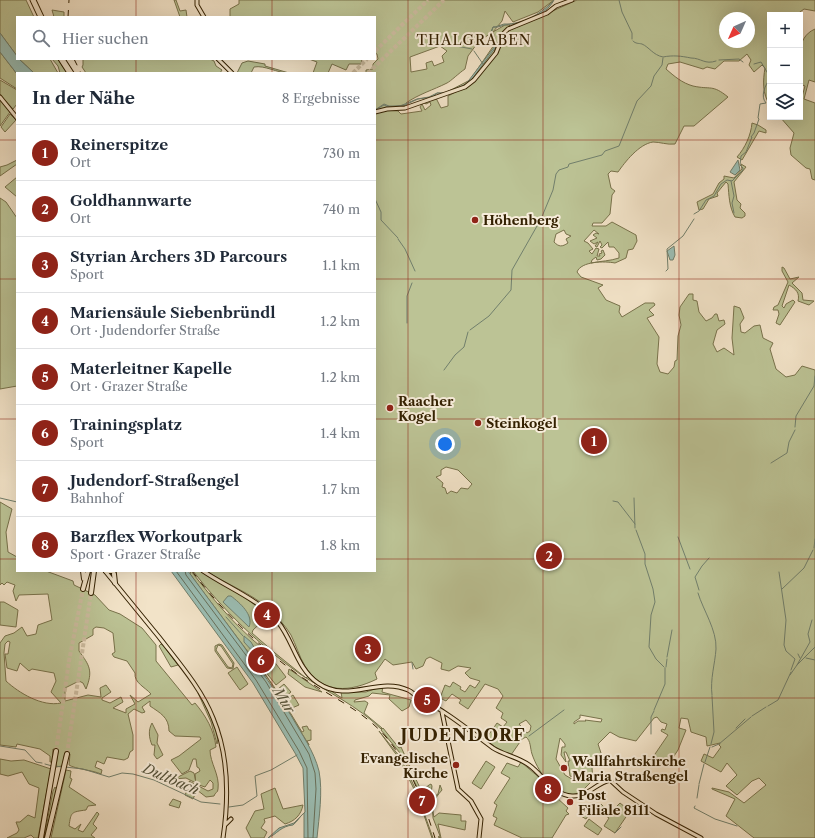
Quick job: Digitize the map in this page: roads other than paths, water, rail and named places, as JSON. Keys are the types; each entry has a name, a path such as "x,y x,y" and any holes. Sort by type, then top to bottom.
{"highway":[{"path":"83,572 84,587 88,572"},
{"path":"91,593 94,572"},
{"path":"109,576 115,572"},
{"path":"115,572 115,583"},
{"path":"42,838 56,751"},
{"path":"47,838 67,754"}],"main road":[{"path":"33,0 41,16"},
{"path":"197,0 198,8 203,16"},
{"path":"376,112 387,109 405,108 465,87 474,80 496,53 504,33 508,29 547,13 556,6 572,0"},
{"path":"63,60 69,72"},
{"path":"219,60 231,72"},
{"path":"0,97 16,117"},
{"path":"107,572 190,677 213,718 222,745 226,772 225,825 223,838"},
{"path":"205,572 270,614 284,630 307,672 319,684 333,690 351,692 371,689 384,685 394,686 410,691 502,753 530,766 553,788 563,794 571,796 584,795 606,781 611,780 623,792 650,810 701,838"},
{"path":"442,712 458,788 471,801 481,819 479,838"},
{"path":"225,825 231,819"}],"water":[{"path":"554,0 545,11 539,15 526,20 546,8"},
{"path":"526,20 520,23 510,24"},
{"path":"504,24 510,24 498,27 493,27"},
{"path":"493,27 491,34 496,47 469,83 456,90 445,93 466,84 495,46 490,34"},
{"path":"0,33 16,55 16,60 20,60 33,72 16,73 0,52"},
{"path":"437,93 433,97 418,99 405,105 401,105 417,99 429,97"},
{"path":"384,104 396,106 388,107 384,105 376,109"},
{"path":"738,160 740,170 735,175 730,172"},
{"path":"674,246 675,255 673,260 670,260 667,251"},
{"name":"Mur","path":"172,572 189,572 267,679 307,743 317,764 321,787 317,838 304,838 305,812 303,768 253,683"},
{"path":"228,596 231,596 238,602 248,614 250,618 249,627 223,602"},
{"path":"244,636 251,642 255,649 254,653 244,642"},
{"path":"301,816 293,825 282,828 268,838 279,828 294,823"}],"waterway":[{"path":"619,0 622,12 632,33 632,39"},
{"path":"633,41 642,44 656,55 663,57 677,56 694,58 706,62 716,61"},
{"path":"444,42 452,44"},
{"path":"456,46 472,49"},
{"path":"474,51 483,64"},
{"path":"470,330 489,316 511,290 512,270 541,219 553,190 556,174 559,170 568,167 569,164 602,155 605,151 619,146 637,101 651,86 654,76 662,65 663,58"},
{"path":"719,60 739,59 743,62"},
{"path":"754,64 761,62 767,72"},
{"path":"694,214 699,211 706,200 714,196 721,184 727,180 732,181 743,170 740,165 741,156 746,152 751,137 754,133 759,119 760,104 766,103 763,94 767,84"},
{"path":"731,181 734,196 732,203 734,213"},
{"path":"376,201 381,212 381,220 398,238"},
{"path":"666,271 668,269 667,249 683,236 694,219"},
{"path":"398,239 405,249 415,271"},
{"path":"407,323 407,296 412,283"},
{"path":"444,370 455,355 464,347 468,332"},
{"path":"795,427 796,416 814,386 815,376"},
{"path":"771,463 787,453 789,442 795,430"},
{"path":"0,498 16,502"},
{"path":"634,498 635,528"},
{"path":"613,501 618,502 635,524"},
{"path":"636,530 645,554 645,564 653,589 655,602 651,615 649,647 656,659 664,667"},
{"path":"678,537 690,569"},
{"path":"814,548 815,539"},
{"path":"782,589 804,568 813,550"},
{"path":"699,590 695,577 709,558"},
{"path":"779,572 786,620 784,645 786,651 795,659 791,670"},
{"path":"698,593 712,627 716,642 712,695"},
{"path":"226,617 243,636"},
{"path":"797,665 810,642 808,634 812,620"},
{"path":"667,657 672,630"},
{"path":"790,675 797,665 815,647"},
{"path":"256,650 271,658"},
{"path":"798,654 800,658"},
{"path":"806,658 815,660"},
{"path":"666,667 667,659"},
{"path":"412,663 413,669"},
{"path":"654,710 665,684 665,668"},
{"path":"768,706 778,700 791,672"},
{"path":"711,744 714,732 712,696"},
{"path":"752,716 766,707"},
{"path":"529,736 564,710"},
{"path":"651,734 651,717 654,711"},
{"path":"712,747 719,744 751,717"},
{"path":"736,728 745,719"},
{"name":"Dultbach","path":"0,746 25,750 36,762 42,763"},
{"path":"705,762 710,747"},
{"name":"Dultbach","path":"229,807 243,805 257,796 255,776 271,770 297,755"},
{"name":"Dultbach","path":"45,764 52,766"},
{"path":"699,784 704,764"},
{"name":"Dultbach","path":"55,766 62,767"},
{"name":"Dultbach","path":"65,767 83,769 109,777 122,773 133,774 154,780 201,802 220,804"},
{"path":"697,798 699,785"},
{"path":"695,806 694,808 715,819 737,826"},
{"path":"615,833 621,827"}],"tunnel":[{"path":"376,50 428,0"},
{"path":"369,72 444,0"},
{"path":"354,72 366,60"},
{"path":"56,751 69,661 83,589"},
{"path":"67,754 91,593"}],"railway":[{"path":"68,16 69,0"},
{"path":"74,60 80,72"},
{"path":"193,572 242,628 270,653 300,676 356,711 377,727 395,748 409,772 421,798 435,838"}],"place":[{"name":"Höhenberg","path":"475,220"},
{"name":"Raacher Kogel","path":"390,408"},
{"name":"Steinkogel","path":"478,423"},
{"name":"Reinerspitze","path":"594,441"},
{"name":"Goldhannwarte","path":"549,556"},
{"name":"Mariensäule Siebenbründl","path":"267,615"},
{"name":"Styrian Archers 3D Parcours","path":"368,649"},
{"name":"Trainingsplatz","path":"261,660"},
{"name":"Materleitner Kapelle","path":"427,700"},
{"name":"Evangelische Kirche","path":"456,765"},
{"name":"Wallfahrtskirche Maria Straßengel","path":"564,768"},
{"name":"Barzflex Workoutpark","path":"548,789"},
{"name":"Judendorf-Straßengel","path":"422,801"},
{"name":"Post Filiale 8111","path":"570,802"}],"district":[{"name":"THALGRABEN","path":"474,40"},
{"name":"JUDENDORF","path":"463,735"}]}
